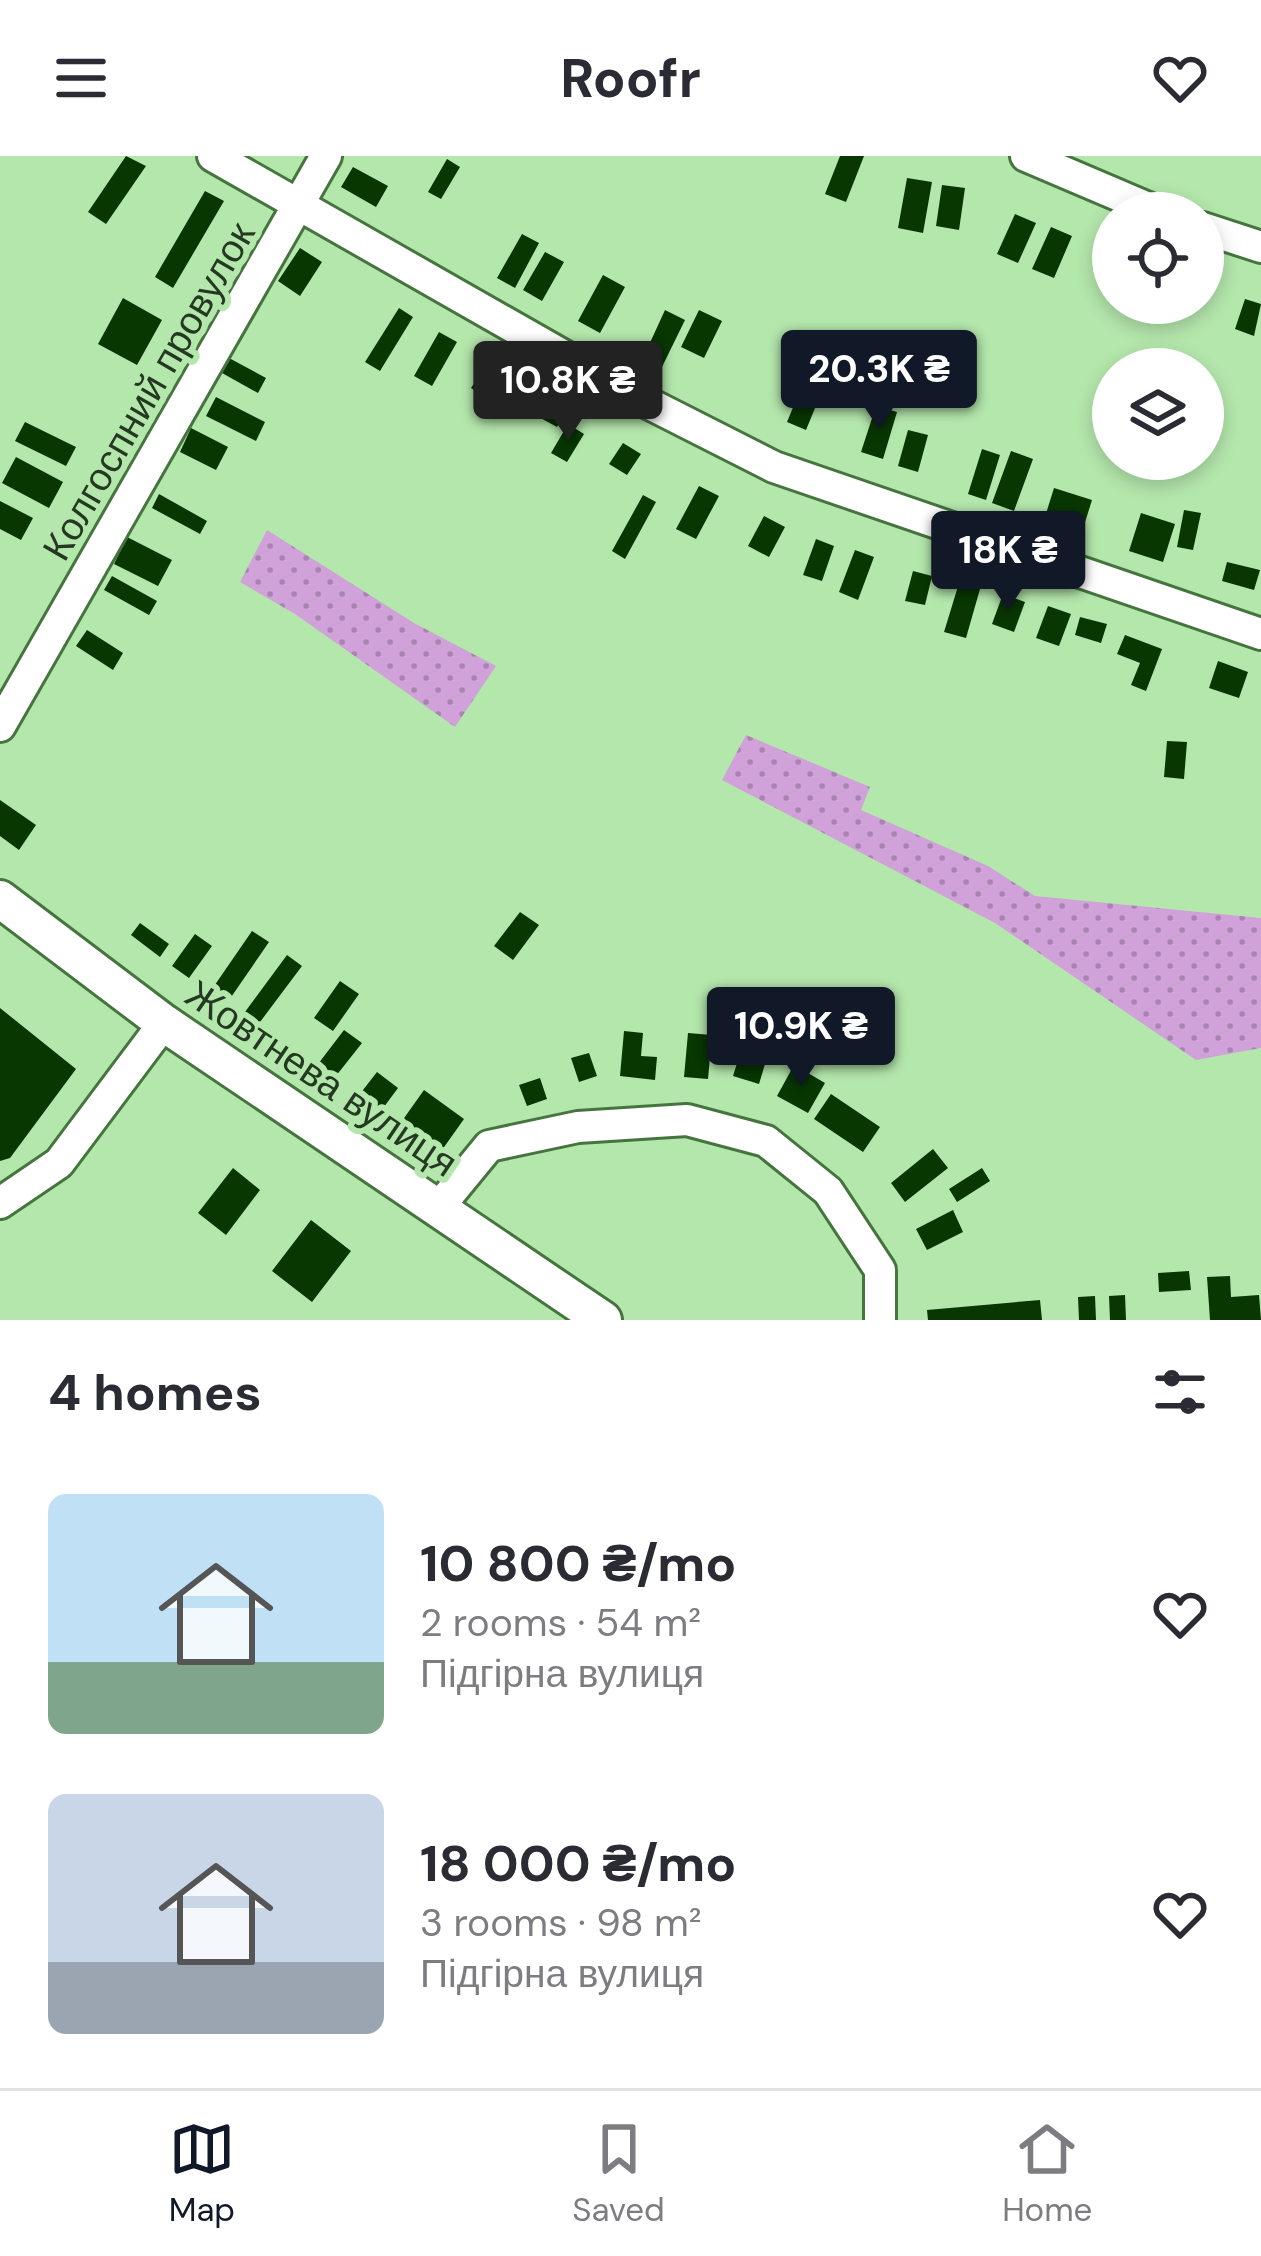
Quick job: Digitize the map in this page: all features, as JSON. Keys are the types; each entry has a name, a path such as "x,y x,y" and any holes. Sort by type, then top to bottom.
{"street":[{"path":"213,156 636,397 774,467 1261,634"},
{"name":"Колгоспний провулок","path":"0,726 326,156"},
{"path":"1026,156 1111,192"},
{"path":"1224,235 1261,247"},
{"name":"Жовтнева вулиця","path":"0,898 164,1023 603,1320"},
{"path":"0,1203 59,1163 164,1023"},
{"path":"438,1208 489,1146 578,1127 687,1120 766,1141 828,1191 880,1270 880,1320"}],"shaded area":[{"path":"267,530 414,623 496,666 455,727 295,614 240,582"},
{"path":"746,735 870,787 861,810 988,866 1035,896 1261,918 1261,1048 1196,1060 995,923 722,780"}],"building":[{"path":"126,156 146,166 106,224 88,212"},
{"path":"840,156 864,156 846,202 825,194"},
{"path":"447,159 460,167 441,199 428,192"},
{"path":"353,167 388,186 376,207 341,187"},
{"path":"907,178 932,182 923,233 898,228"},
{"path":"942,185 965,188 959,230 936,226"},
{"path":"205,191 224,201 173,288 155,277"},
{"path":"1015,214 1036,223 1018,263 997,254"},
{"path":"1051,227 1072,236 1054,278 1032,269"},
{"path":"522,234 539,243 515,288 497,278"},
{"path":"300,248 322,262 300,296 278,281"},
{"path":"545,252 564,262 542,301 523,290"},
{"path":"603,275 625,287 600,333 578,321"},
{"path":"123,298 162,320 137,365 98,344"},
{"path":"1245,299 1261,304 1254,336 1235,329"},
{"path":"399,308 413,317 380,371 365,362"},
{"path":"665,310 685,320 662,367 643,358"},
{"path":"699,310 722,321 704,358 681,347"},
{"path":"439,332 457,342 432,386 414,376"},
{"path":"229,358 266,378 258,393 222,373"},
{"path":"489,362 507,374 490,400 471,388"},
{"path":"806,376 825,384 806,430 787,422"},
{"path":"535,389 568,408 557,427 524,409"},
{"path":"216,397 265,422 256,441 206,416"},
{"path":"876,406 897,412 883,459 861,452"},
{"path":"25,422 76,447 66,466 15,441"},
{"path":"568,424 584,434 567,462 551,453"},
{"path":"191,428 228,447 216,470 180,452"},
{"path":"908,430 928,435 918,472 898,466"},
{"path":"623,443 641,454 627,475 609,464"},
{"path":"982,449 1000,455 986,500 968,494"},
{"path":"1011,451 1033,459 1014,511 992,503"},
{"path":"16,457 63,482 49,508 2,483"},
{"path":"699,486 719,496 696,539 676,529"},
{"path":"1054,488 1092,500 1082,532 1044,520"},
{"path":"159,494 207,521 200,534 152,508"},
{"path":"643,495 656,502 625,559 612,551"},
{"path":"0,501 33,518 21,540 0,529"},
{"path":"1184,510 1201,513 1193,550 1177,547"},
{"path":"1141,513 1175,524 1163,562 1129,551"},
{"path":"764,516 785,527 769,557 748,546"},
{"path":"127,537 172,560 158,586 114,564"},
{"path":"816,539 834,546 822,581 803,575"},
{"path":"855,550 874,557 858,600 839,592"},
{"path":"1227,562 1260,570 1254,590 1222,581"},
{"path":"913,571 932,576 925,605 905,601"},
{"path":"112,576 157,601 149,615 104,590"},
{"path":"959,583 980,589 966,638 944,632"},
{"path":"1003,594 1025,602 1014,632 992,624"},
{"path":"1048,606 1071,614 1059,646 1036,638"},
{"path":"1080,617 1107,624 1101,643 1075,635"},
{"path":"87,630 123,653 113,670 76,646"},
{"path":"1125,635 1162,649 1146,691 1131,685 1140,663 1117,654"},
{"path":"1218,661 1248,672 1239,698 1209,688"},
{"path":"1167,741 1187,742 1184,779 1164,777"},
{"path":"0,800 36,825 19,850 0,836"},
{"path":"520,912 539,925 513,960 494,946"},
{"path":"140,923 169,944 160,957 131,935"},
{"path":"252,931 269,942 227,1003 210,992"},
{"path":"195,934 212,946 189,978 172,966"},
{"path":"287,955 302,966 257,1026 242,1016"},
{"path":"340,981 359,994 333,1031 314,1018"},
{"path":"0,1008 76,1069 10,1158 0,1161"},
{"path":"344,1030 362,1043 332,1081 315,1068"},
{"path":"624,1031 643,1033 641,1056 657,1057 655,1080 620,1076"},
{"path":"688,1033 712,1035 708,1079 684,1077"},
{"path":"743,1044 769,1051 759,1084 733,1076"},
{"path":"589,1053 597,1076 579,1082 571,1058"},
{"path":"794,1065 825,1083 808,1113 777,1096"},
{"path":"377,1072 398,1088 378,1115 356,1099"},
{"path":"540,1078 547,1099 527,1106 519,1085"},
{"path":"424,1090 464,1119 437,1157 397,1128"},
{"path":"831,1094 880,1127 863,1152 814,1119"},
{"path":"933,1149 948,1168 905,1202 891,1183"},
{"path":"233,1168 260,1190 226,1235 198,1213"},
{"path":"982,1168 990,1181 957,1202 949,1189"},
{"path":"953,1210 963,1232 927,1250 916,1229"},
{"path":"311,1220 351,1251 312,1302 272,1271"},
{"path":"1189,1271 1191,1290 1159,1292 1158,1273"},
{"path":"1230,1276 1231,1297 1259,1295 1261,1320 1210,1320 1207,1277"},
{"path":"1125,1295 1126,1320 1110,1320 1109,1296"},
{"path":"1095,1296 1096,1320 1079,1320 1078,1297"},
{"path":"1040,1300 1042,1320 928,1320 927,1310"}]}
